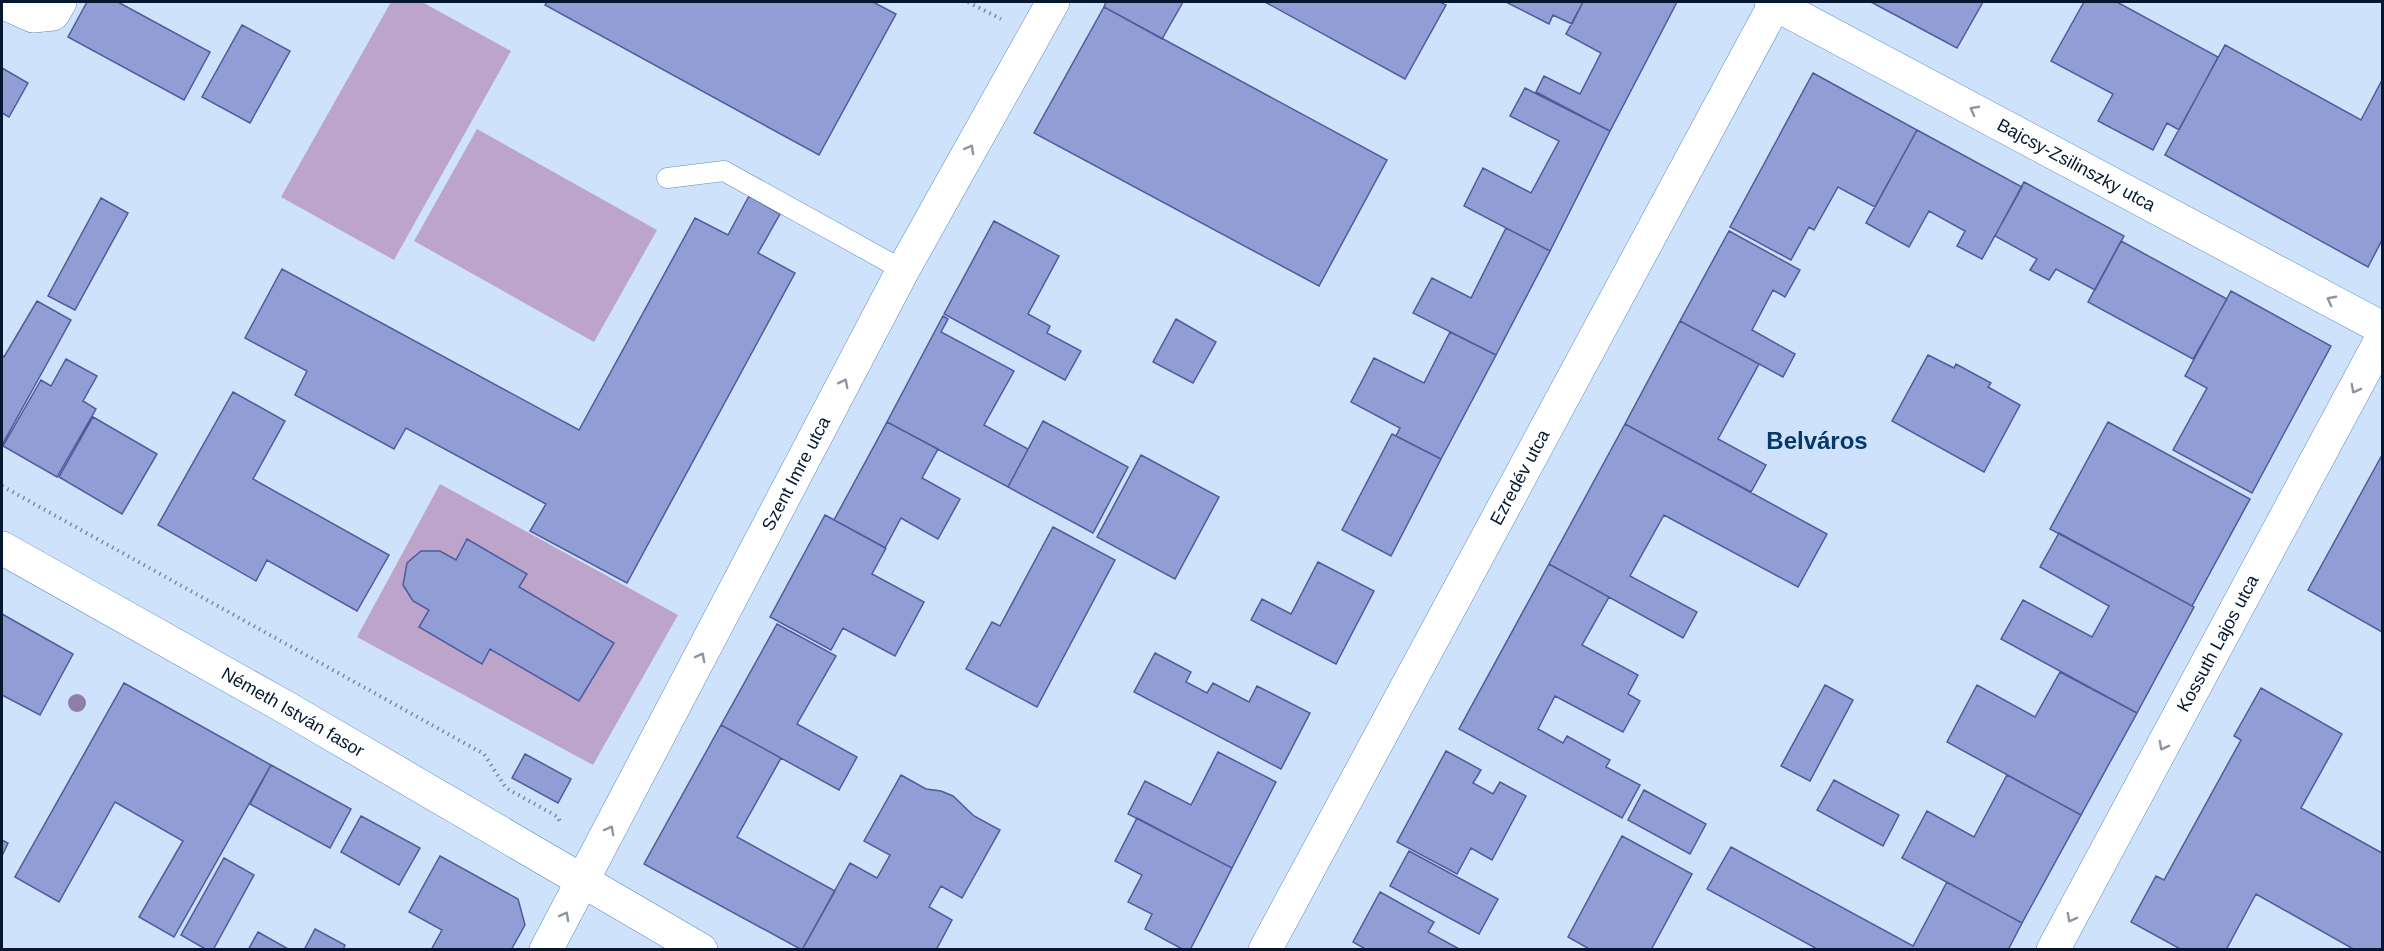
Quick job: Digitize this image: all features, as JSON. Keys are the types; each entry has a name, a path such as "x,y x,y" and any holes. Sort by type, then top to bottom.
{"street":[{"path":"2,2 33,16 53,14 60,2"},
{"name":"Szent Imre utca","path":"546,950 903,270 1053,2"},
{"name":"Bajcsy-Zsilinszky utca","path":"1774,2 2382,328"},
{"name":"Ezredév utca","path":"1265,950 1774,2"},
{"name":"Kossuth Lajos utca","path":"2053,950 2382,338"},
{"name":"Németh István fasor","path":"2,548 285,707 701,950"}],"lane":[{"path":"667,178 724,171 903,270"}],"path":[{"path":"2,486 484,754 506,788 558,817 562,828"}],"shaded area":[{"path":"391,2 422,2 511,51 394,260 281,197"},
{"path":"477,129 657,230 594,342 414,241"},
{"path":"440,484 678,615 593,765 357,637"}],"building":[{"path":"87,2 118,2 210,52 184,100 68,37"},
{"path":"547,2 873,2 896,14 819,155 545,5"},
{"path":"1106,2 1183,2 1162,39 1104,7"},
{"path":"1265,2 1440,2 1446,5 1405,79"},
{"path":"1506,2 1583,2 1572,24 1553,15 1549,24"},
{"path":"1583,2 1677,2 1610,131 1536,92 1544,76 1580,94 1601,53 1566,34"},
{"path":"1871,2 1983,2 1957,48"},
{"path":"2084,2 2117,2 2218,57 2179,130 2167,123 2153,150 2098,121 2113,94 2051,61"},
{"path":"1104,7 1387,160 1319,286 1034,133"},
{"path":"242,25 290,51 250,123 202,97"},
{"path":"2225,45 2361,120 2382,80 2382,240 2368,267 2165,155"},
{"path":"2,68 28,83 9,117 2,113"},
{"path":"1813,73 1917,130 1875,207 1838,187 1814,230 1809,227 1791,260 1730,227"},
{"path":"1525,88 1610,131 1550,251 1464,206 1483,168 1531,193 1559,141 1510,116"},
{"path":"1917,130 2022,187 1982,259 1957,246 1965,231 1929,211 1909,247 1866,223"},
{"path":"2024,182 2124,236 2095,290 2056,269 2049,280 2030,270 2037,259 1995,236"},
{"path":"749,196 780,214 758,253 795,273 627,583 530,531 546,504 406,428 394,449 295,395 307,371 245,338 282,269 579,430 695,218 728,235"},
{"path":"101,198 128,213 75,310 48,296"},
{"path":"994,221 1059,256 1028,314 1050,326 1047,333 1081,351 1065,380 944,314"},
{"path":"1506,228 1550,251 1496,355 1413,313 1432,278 1471,298"},
{"path":"1729,231 1800,270 1785,297 1773,290 1752,330 1795,354 1783,377 1680,321"},
{"path":"2121,241 2227,299 2193,359 2088,302"},
{"path":"2231,291 2331,346 2252,493 2173,450 2207,388 2185,376"},
{"path":"37,301 71,320 2,445 2,355 4,357"},
{"path":"943,316 948,319 941,332 1014,371 984,425 1028,449 1008,487 887,422"},
{"path":"1176,319 1216,342 1193,383 1153,362"},
{"path":"1680,321 1759,364 1718,439 1766,465 1751,492 1625,424"},
{"path":"1450,332 1496,355 1441,459 1396,436 1400,428 1351,402 1374,358 1424,383"},
{"path":"1928,355 1954,368 1956,364 1991,383 1988,387 2020,405 1984,472 1892,421"},
{"path":"66,359 97,376 83,401 96,409 57,477 3,446 41,380 51,386"},
{"path":"233,392 285,421 253,479 389,555 357,611 267,560 256,581 158,525"},
{"path":"93,417 157,454 122,514 59,477"},
{"path":"1043,421 1128,467 1093,533 1008,487"},
{"path":"887,422 938,449 922,478 960,499 938,539 901,518 885,548 834,520"},
{"path":"2108,422 2250,499 2192,606 2050,529"},
{"path":"1625,424 1827,534 1798,587 1664,515 1630,576 1697,612 1683,638 1549,564"},
{"path":"1392,434 1441,459 1391,556 1342,530"},
{"path":"1141,455 1219,497 1175,579 1097,537"},
{"path":"2382,455 2382,632 2308,590"},
{"path":"825,515 886,548 872,574 924,602 895,656 843,628 831,650 770,617"},
{"path":"1053,527 1115,560 1037,707 966,669 992,622 1000,626"},
{"path":"2059,533 2194,607 2137,713 2001,639 2023,600 2092,637 2109,606 2040,567"},
{"path":"467,539 527,574 519,587 614,643 579,701 490,649 482,664 419,627 429,610 413,601 403,585 407,563 421,551 440,551 456,560"},
{"path":"1318,562 1374,591 1336,664 1251,620 1262,599 1291,614"},
{"path":"1549,564 1609,597 1582,645 1638,675 1628,694 1640,701 1623,732 1555,696 1538,729 1563,743 1567,736 1610,760 1606,767 1640,785 1622,818 1459,729"},
{"path":"2,614 73,654 40,715 2,695"},
{"path":"777,624 836,656 797,724 857,757 839,790 721,725"},
{"path":"1155,653 1191,672 1186,682 1207,693 1213,683 1249,702 1257,686 1310,713 1281,769 1134,692"},
{"path":"2060,672 2137,713 2081,815 1947,742 1977,685 2035,717"},
{"path":"124,683 271,765 174,937 139,917 183,841 115,802 59,902 15,877"},
{"path":"1825,685 1853,700 1810,781 1781,766"},
{"path":"2261,688 2342,734 2301,808 2382,853 2382,950 2355,950 2256,894 2226,950 2182,950 2131,922 2156,876 2164,880 2241,740 2234,736"},
{"path":"721,725 781,758 737,837 835,891 802,950 644,864"},
{"path":"1446,751 1481,770 1473,783 1493,794 1500,782 1526,796 1492,860 1471,848 1457,874 1397,842"},
{"path":"1218,752 1276,782 1232,868 1128,814 1145,781 1191,805"},
{"path":"525,754 571,779 558,803 512,778"},
{"path":"271,765 351,809 330,848 250,804"},
{"path":"901,775 926,789 941,791 953,796 974,816 1000,830 962,898 941,886 929,907 952,920 936,950 802,950 850,863 877,878 890,855 864,841"},
{"path":"2007,775 2081,815 2022,923 1902,858 1927,811 1974,837"},
{"path":"1834,780 1899,815 1883,846 1817,810"},
{"path":"1644,790 1706,824 1690,854 1628,820"},
{"path":"361,816 420,848 399,885 341,852"},
{"path":"1137,818 1232,868 1190,950 1184,950 1145,929 1152,914 1128,902 1142,875 1115,861"},
{"path":"1622,836 1692,874 1651,950 1591,950 1568,937"},
{"path":"2,840 8,843 2,856"},
{"path":"1731,847 1913,946 1947,882 2022,923 2008,950 1819,950 1707,889"},
{"path":"1409,851 1498,899 1479,934 1390,886"},
{"path":"440,856 518,899 525,925 511,950 431,950 442,930 409,912"},
{"path":"224,858 254,875 213,950 207,950 181,935"},
{"path":"1380,892 1434,922 1428,932 1461,950 1367,950 1353,942"},
{"path":"315,929 345,945 343,950 304,950"},
{"path":"258,932 290,950 248,950"}],"district":[{"name":"Belváros","path":"1817,440"}]}
